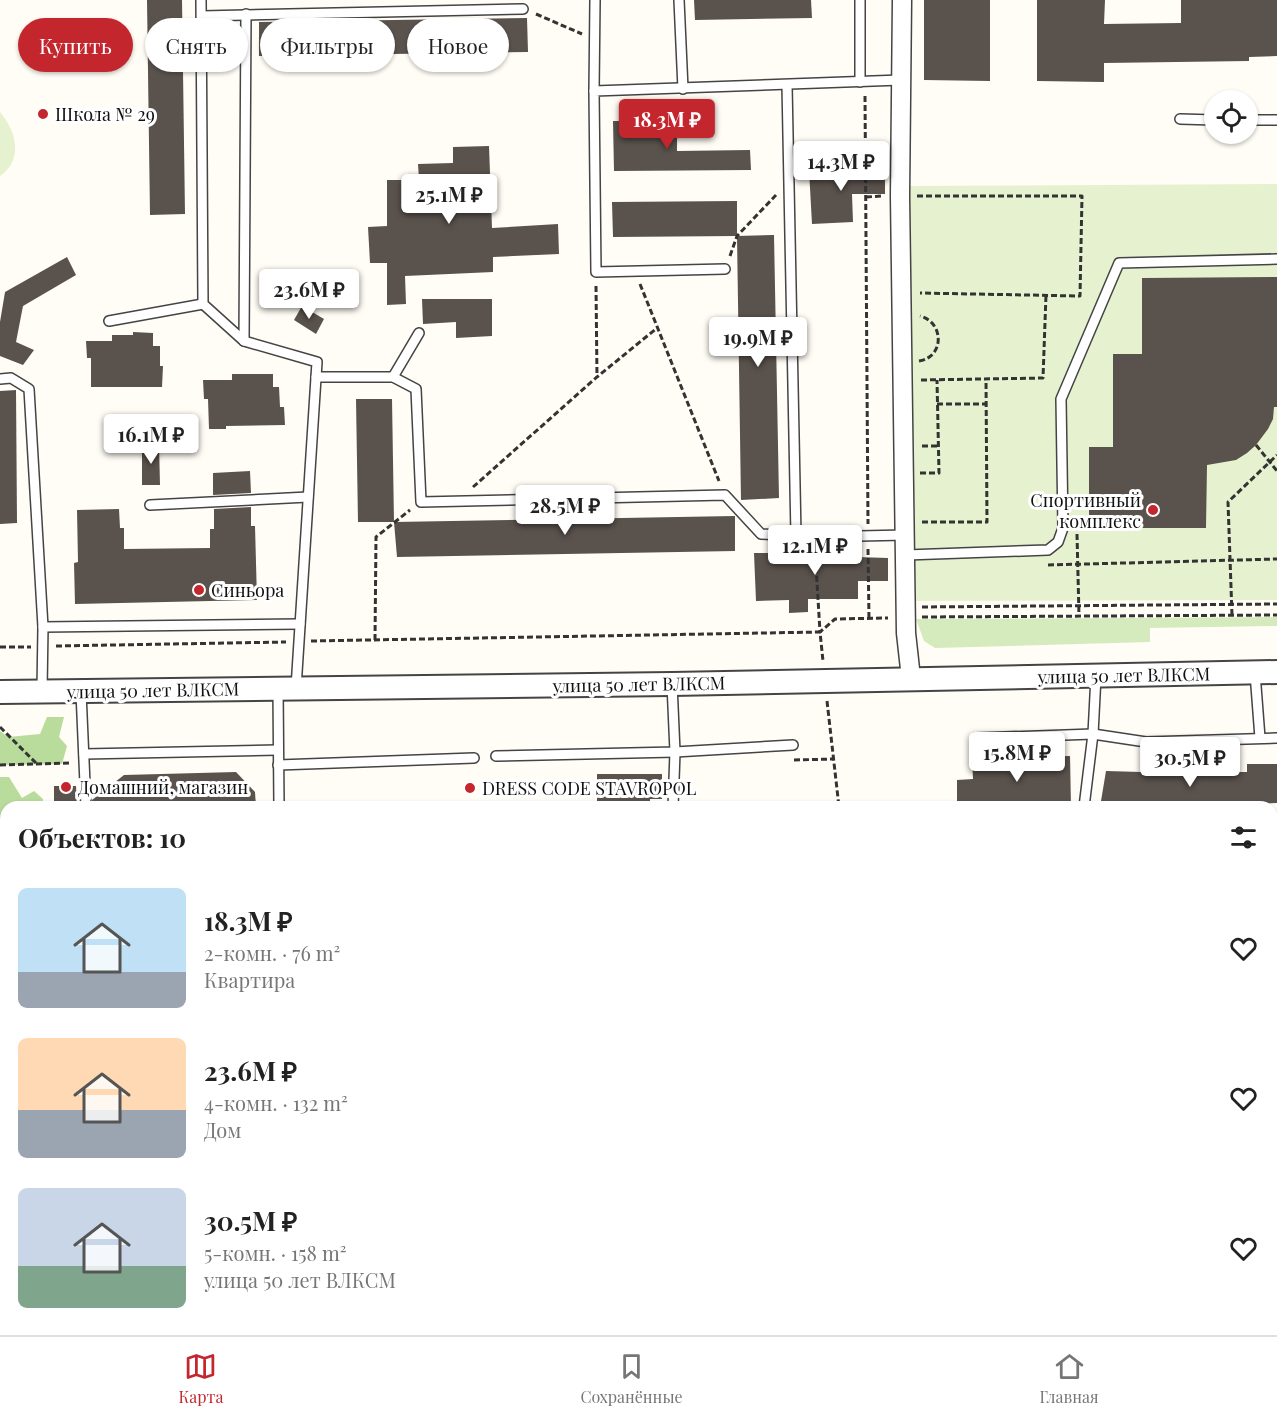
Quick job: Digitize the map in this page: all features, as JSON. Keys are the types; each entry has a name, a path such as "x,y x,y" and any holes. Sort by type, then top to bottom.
{"street":[{"path":"902,0 900,196 905,535 915,612 911,678"},
{"name":"улица 50 лет ВЛКСМ","path":"0,692 672,684 1266,673"}],"lane":[{"path":"201,0 203,304 244,341 317,362 299,642 287,688 278,750 279,801"},
{"path":"594,0 596,272 725,269"},
{"path":"679,0 683,89"},
{"path":"860,0 862,82"},
{"path":"202,16 523,9"},
{"path":"244,341 246,14"},
{"path":"594,91 901,81"},
{"path":"788,85 796,536"},
{"path":"1180,119 1204,120"},
{"path":"1258,120 1277,120"},
{"path":"906,555 1047,550 1058,542 1063,528 1061,399 1119,263 1277,259"},
{"path":"109,321 203,304"},
{"path":"393,377 419,333"},
{"path":"316,377 393,377 416,389 421,502 725,495 761,534 815,537 905,535"},
{"path":"0,379 11,378 29,389 43,627 42,691"},
{"path":"150,505 308,497"},
{"path":"43,627 300,624"},
{"path":"1260,738 1266,673"},
{"path":"1085,801 1093,734 1096,676"},
{"path":"672,684 675,752 673,801"},
{"path":"81,690 86,801"},
{"path":"976,738 1093,734 1146,742 1277,738"},
{"path":"496,756 675,752 792,745"},
{"path":"84,754 278,750"},
{"path":"278,765 474,758"}],"path":[{"path":"523,9 594,40"},
{"path":"862,82 869,619"},
{"path":"725,269 737,236 789,181"},
{"path":"916,196 1082,196 1080,296 917,293"},
{"path":"635,271 725,495"},
{"path":"596,272 597,377"},
{"path":"919,380 1043,378 1046,295"},
{"path":"918,316 931,321 936,326 939,335 935,351 924,360 919,361"},
{"path":"458,501 597,377 657,328"},
{"path":"922,522 987,522 986,379"},
{"path":"921,473 939,473 937,380"},
{"path":"937,404 987,404"},
{"path":"1256,445 1277,471"},
{"path":"920,446 938,446"},
{"path":"1232,615 1227,502 1277,455"},
{"path":"375,640 376,537 421,502"},
{"path":"1077,528 1079,616"},
{"path":"815,537 820,632 838,801"},
{"path":"1041,566 1277,559"},
{"path":"915,612 923,597"},
{"path":"0,647 820,632 835,619 869,619 915,612 1079,605 1277,604"},
{"path":"915,612 1079,616 1277,615"},
{"path":"0,728 37,764"}],"green space":[{"path":"0,112 13,136 15,153 8,169 0,176"},
{"path":"1277,184 1277,600 911,601 908,186"},
{"path":"1277,617 1277,626 1150,628 1150,642 935,648 924,641 916,619"},
{"path":"47,717 64,717 59,737 67,746 62,764 0,765 0,731 8,737 40,734"},
{"path":"0,777 9,777 22,798 34,791 43,799 43,801 0,801"}],"building":[{"path":"147,0 182,0 182,18 147,18"},
{"path":"694,0 811,0 812,18 695,20"},
{"path":"924,0 990,0 990,81 924,80"},
{"path":"1037,0 1105,0 1104,24 1181,23 1181,0 1277,0 1277,56 1249,57 1249,61 1104,63 1104,82 1037,81"},
{"path":"509,18 527,18 528,52 509,52"},
{"path":"395,20 407,20 407,54 395,54"},
{"path":"259,22 260,22 259,56"},
{"path":"148,72 183,72 185,214 150,215"},
{"path":"613,121 677,121 677,151 750,150 751,170 614,171"},
{"path":"489,146 492,228 558,224 559,254 493,257 493,272 405,276 406,304 387,305 387,263 370,263 368,227 387,226 387,180 419,180 418,164 453,163 453,147"},
{"path":"809,170 885,170 885,194 852,194 853,222 812,224"},
{"path":"737,201 737,236 613,237 612,202"},
{"path":"774,235 779,498 741,500 737,236"},
{"path":"67,257 76,275 23,306 16,342 34,350 23,365 0,356 0,322 5,292"},
{"path":"1277,277 1277,407 1274,407 1273,419 1268,429 1247,453 1236,460 1207,465 1206,528 1089,528 1089,447 1113,447 1113,354 1142,354 1142,278"},
{"path":"422,299 492,299 492,336 456,338 456,322 423,324"},
{"path":"302,306 324,319 316,334 294,320"},
{"path":"133,332 153,333 153,346 160,346 160,366 163,366 162,387 91,387 91,358 87,358 86,341 112,341 112,335 133,335"},
{"path":"232,374 273,374 273,387 279,387 280,407 284,407 285,425 226,426 226,429 209,429 208,399 204,399 203,380 232,380"},
{"path":"16,390 17,523 0,524 0,391"},
{"path":"356,399 392,399 394,522 358,522"},
{"path":"159,444 160,485 142,485 142,445"},
{"path":"250,471 251,493 213,495 213,473"},
{"path":"251,507 251,526 255,526 257,600 75,604 74,563 78,562 77,510 119,509 120,528 124,528 124,549 210,548 210,529 214,529 214,509"},
{"path":"735,516 735,551 397,557 394,522"},
{"path":"828,547 857,547 857,557 888,558 888,581 858,581 858,599 808,599 808,612 789,613 789,600 756,601 754,553 828,553"},
{"path":"1070,756 1071,801 957,801 957,780 973,779 972,758"},
{"path":"1247,764 1277,764 1277,801 1101,801 1106,771 1141,772 1170,765 1193,772 1247,772"},
{"path":"236,772 255,792 256,801 92,801 124,775"},
{"path":"597,774 662,774 662,799 597,801"},
{"path":"54,786 76,786 77,801 54,801"}],"place":[{"name":"Школа № 29","path":"43,114"},
{"name":"Спортивный комплекс","path":"1153,510"},
{"name":"Синьора","path":"199,590"},
{"name":"Домашний, магазин","path":"66,787"},
{"name":"DRESS CODE STAVROPOL","path":"470,788"}]}
